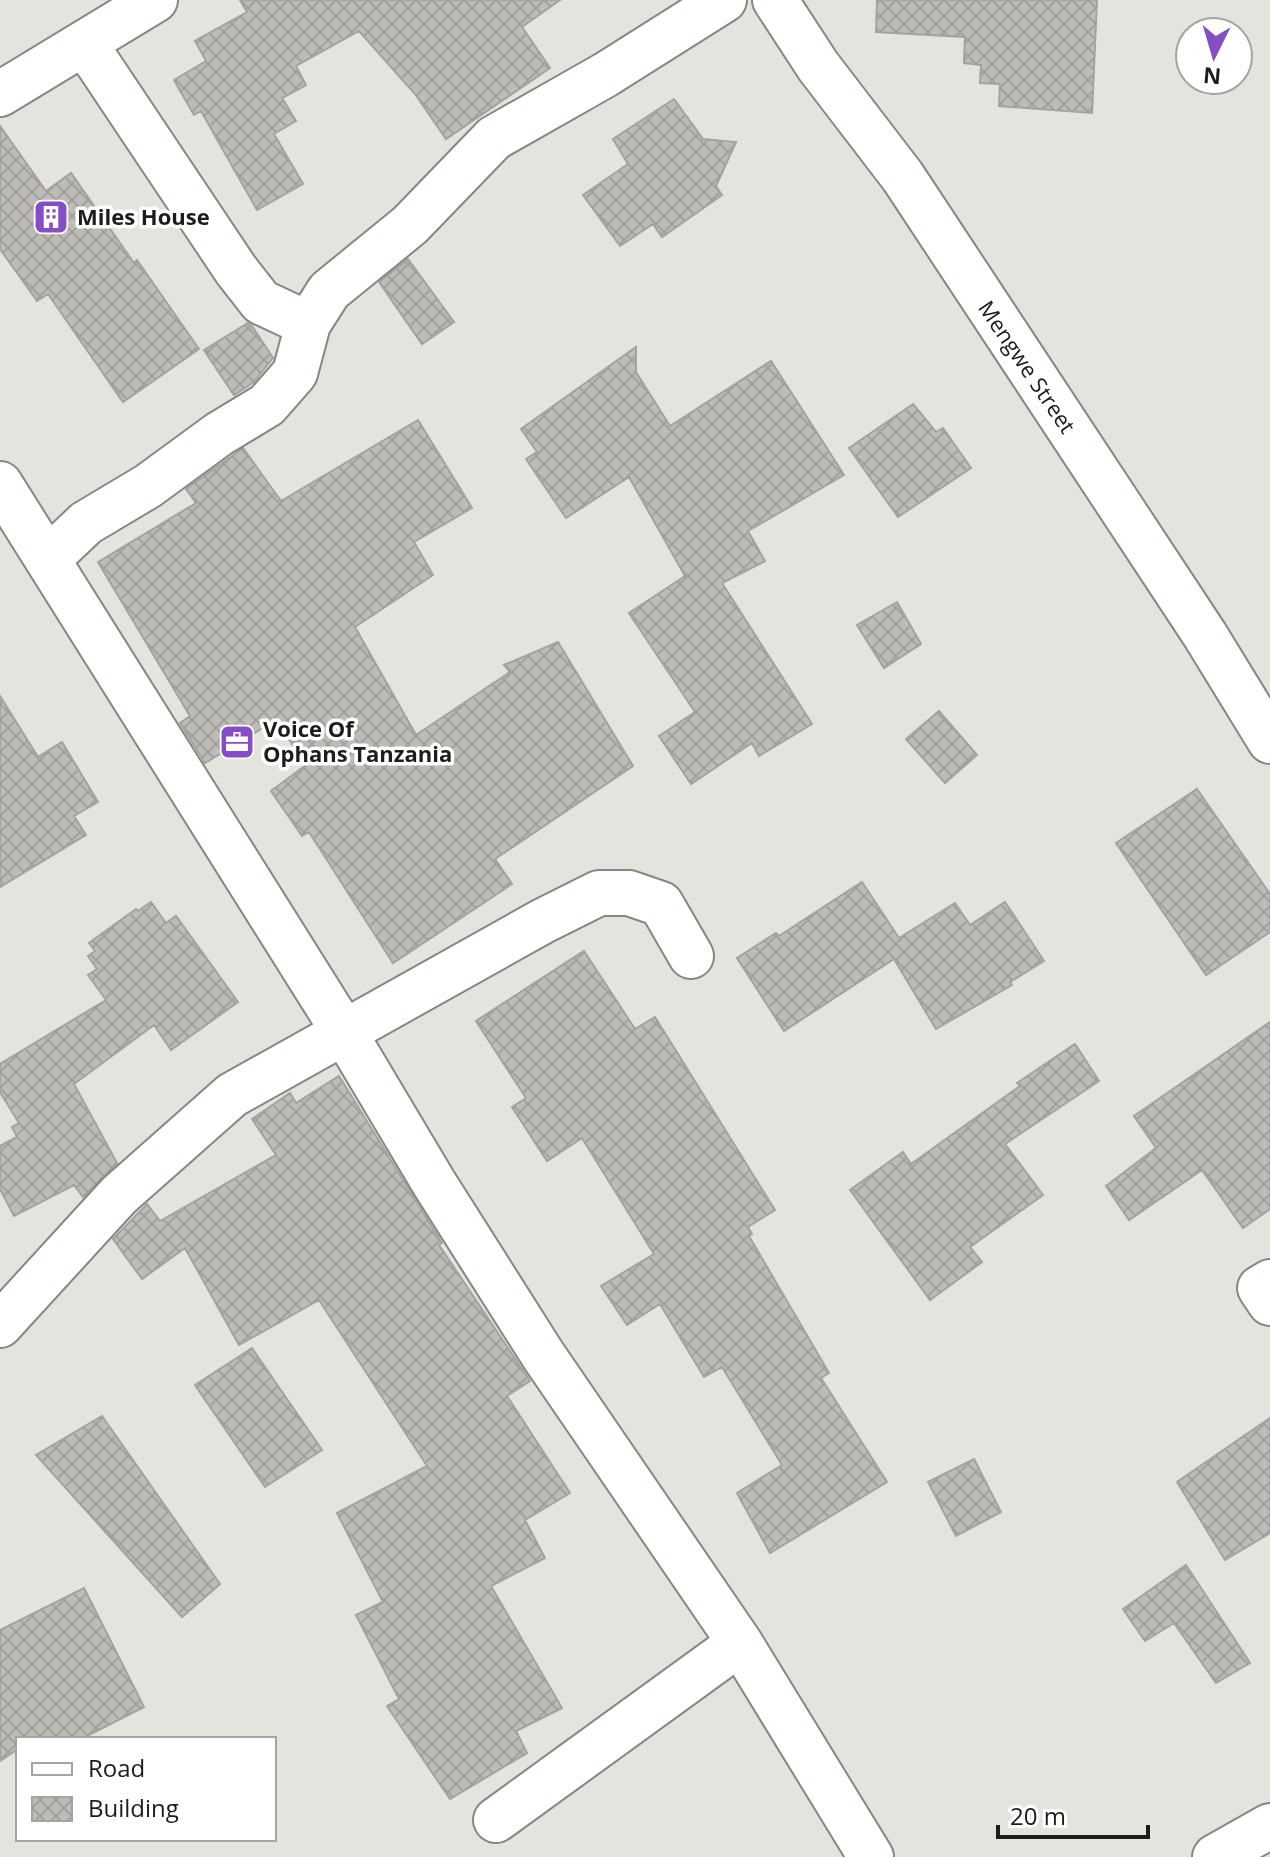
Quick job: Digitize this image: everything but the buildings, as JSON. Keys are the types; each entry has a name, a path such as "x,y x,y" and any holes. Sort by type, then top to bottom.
{"street":[{"path":"0,94 155,0"},
{"path":"49,558 86,523 148,486 219,434 267,405 295,373 308,324 329,291 410,225 494,138 605,75 724,0"},
{"name":"Mengwe Street","path":"775,0 818,66 903,177 1205,635 1270,741"},
{"path":"85,44 236,270 261,302 308,324"},
{"path":"0,484 49,558 543,1355 740,1643 871,1857"},
{"path":"0,1325 119,1195 232,1095 543,921 599,893 629,893 661,904 691,956"},
{"path":"1270,1282 1260,1288 1270,1303"},
{"path":"496,1820 740,1643"},
{"path":"1215,1857 1270,1826"}],"place":[{"name":"Miles House","path":"51,217"},
{"name":"Voice Of Ophans Tanzania","path":"237,742"}]}
